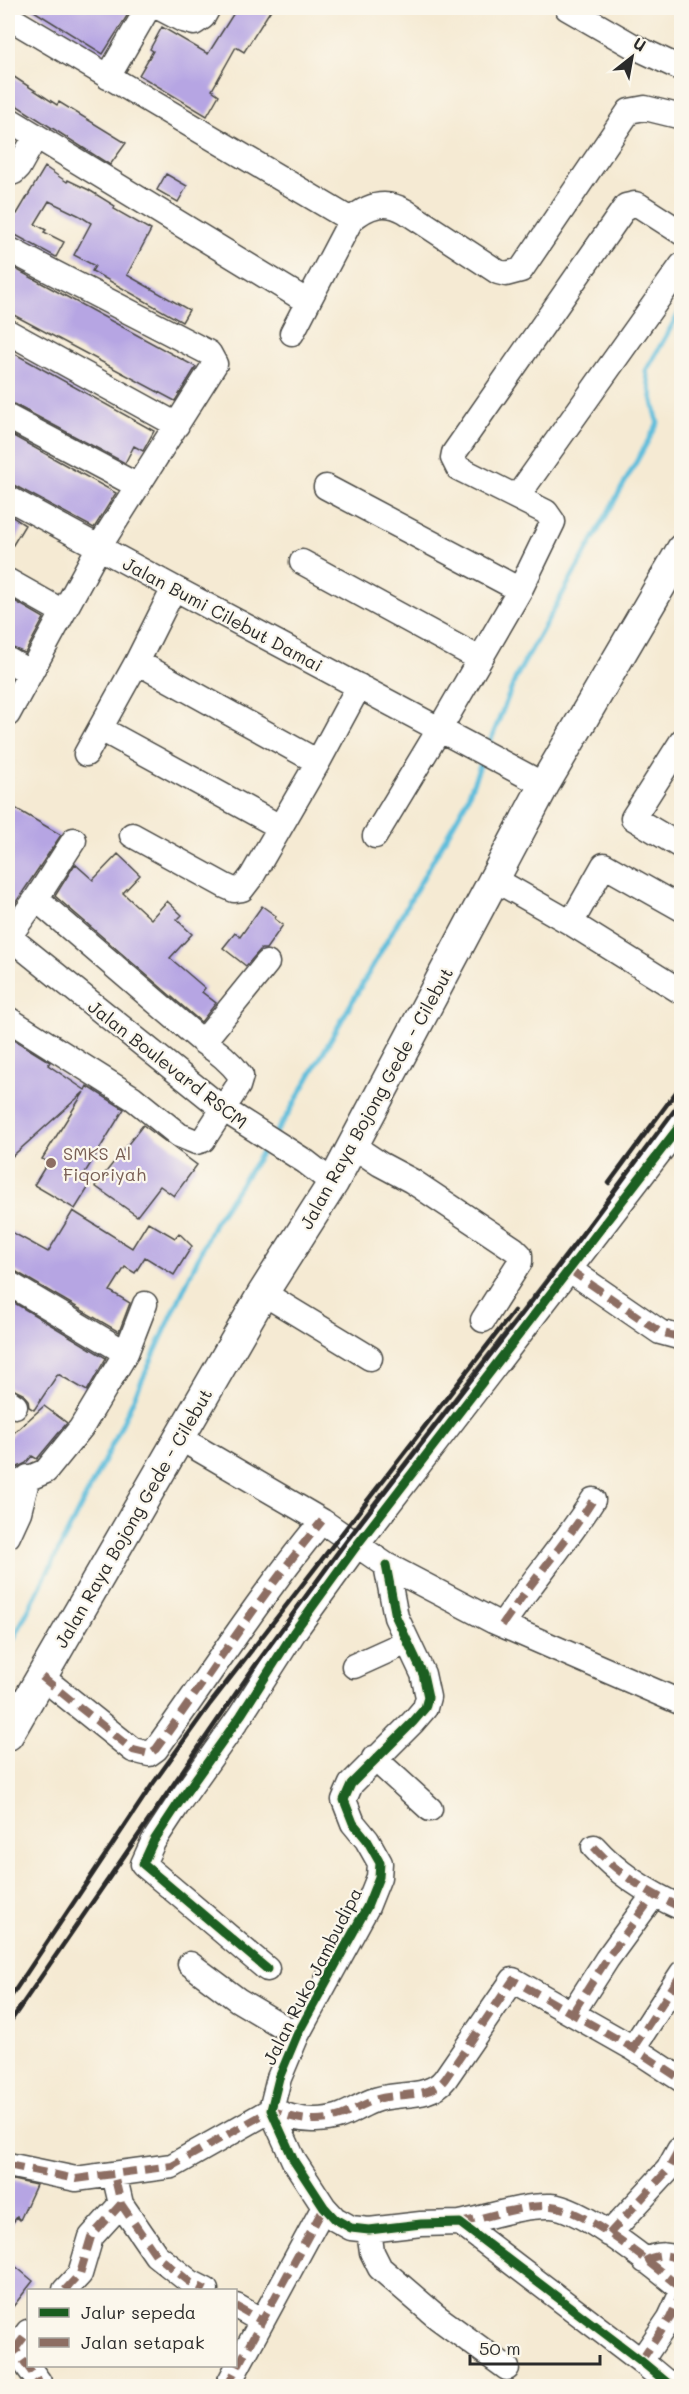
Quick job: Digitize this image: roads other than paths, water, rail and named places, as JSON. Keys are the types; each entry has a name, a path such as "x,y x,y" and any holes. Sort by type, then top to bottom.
{"main road":[{"name":"Jalan Raya Bojong Gede - Cilebut","path":"8,1735 178,1437 263,1293 330,1189 544,785 681,551"}],"street":[{"path":"108,77 148,8"},
{"path":"159,8 194,23 203,17 208,8"},
{"path":"567,8 633,46 681,69"},
{"path":"8,17 351,220"},
{"path":"292,333 351,220 368,208 379,204 396,206 498,272 513,274 526,265 629,111 645,108 681,117"},
{"path":"8,119 308,302"},
{"path":"8,174 18,168 36,136"},
{"path":"375,836 448,735 480,659 520,591 553,522 546,512 458,468 453,458 454,453 626,207 635,204 640,206 681,233"},
{"path":"8,249 209,352 215,364 99,547 8,714"},
{"path":"517,497 681,265"},
{"path":"8,332 177,425"},
{"path":"8,417 138,486"},
{"path":"326,487 520,591"},
{"name":"Jalan Bumi Cilebut Damai","path":"8,498 544,785"},
{"path":"302,562 480,659"},
{"path":"8,581 63,612"},
{"path":"86,754 137,662 174,588"},
{"path":"8,660 29,672"},
{"path":"137,662 318,762"},
{"path":"132,836 234,890 242,889 252,876 318,762 359,686"},
{"path":"101,729 280,827"},
{"path":"681,741 633,818 681,847"},
{"path":"8,941 74,840"},
{"path":"571,922 604,865 681,909"},
{"path":"494,879 571,922 680,991"},
{"path":"8,1019 133,1098 184,1138 196,1142 203,1140 238,1086 241,1076 232,1064 203,1042 36,899"},
{"name":"Jalan Boulevard RSCM","path":"8,941 218,1115 302,1167 330,1189"},
{"path":"203,1042 267,963"},
{"path":"267,1969 142,1864 153,1842 180,1801 242,1715 294,1632 357,1545 681,1123"},
{"path":"353,1146 412,1181 520,1255 520,1262 483,1320"},
{"path":"570,1270 660,1332 681,1338"},
{"path":"8,1283 126,1353"},
{"path":"263,1293 370,1358"},
{"path":"8,1536 19,1512 18,1482 46,1471 81,1428 126,1353 145,1304"},
{"path":"178,1437 322,1521 386,1565 502,1626 681,1703"},
{"path":"502,1626 524,1594 560,1550 593,1500"},
{"path":"42,1677 133,1749 149,1754 156,1749 271,1586 322,1521"},
{"name":"Jalan Ruko Jambudipa","path":"271,2110 279,2078 297,2035 367,1907 380,1877 380,1863 367,1840 353,1823 344,1800 351,1784 425,1708 428,1697 417,1660 396,1617 386,1565"},
{"path":"354,1666 407,1642"},
{"path":"374,1758 430,1809"},
{"path":"594,1847 608,1862 653,1896 681,1908"},
{"path":"573,2012 607,1959 653,1896"},
{"path":"190,1964 238,2000 297,2035"},
{"path":"633,2048 681,1973"},
{"path":"8,2164 76,2179 172,2166 271,2110 314,2121 342,2117 373,2100 426,2092 436,2088 445,2079 513,1980 573,2012 681,2080"},
{"path":"271,2110 294,2161 324,2207 334,2219 351,2228 369,2230 421,2224 460,2223 533,2207 552,2206 585,2218 609,2234 681,2290 670,2318 641,2361"},
{"path":"609,2234 668,2170 679,2150"},
{"path":"114,2174 121,2204 156,2254 190,2282 204,2289"},
{"path":"66,2289 80,2274 91,2237 121,2204"},
{"path":"232,2386 229,2384 324,2207"},
{"path":"460,2223 671,2386"},
{"path":"369,2230 372,2252 380,2268 437,2317 507,2368"},
{"path":"645,2261 656,2255 676,2258 681,2264"},
{"path":"237,2307 262,2321"},
{"path":"17,2341 27,2360"},
{"path":"31,2367 39,2382"}],"waterway":[{"path":"488,747 516,677 658,423 646,371 682,308"},
{"path":"274,1135 465,804 483,758"},
{"path":"8,1650 117,1435 214,1223 267,1145"}],"railway":[{"path":"609,1183 682,1084"},
{"path":"8,2025 254,1667 348,1539 552,1275 682,1100"},
{"path":"8,2001 152,1785 210,1704 514,1311"}],"place":[{"name":"SMKS Al Fiqoriyah","path":"51,1163"}]}
